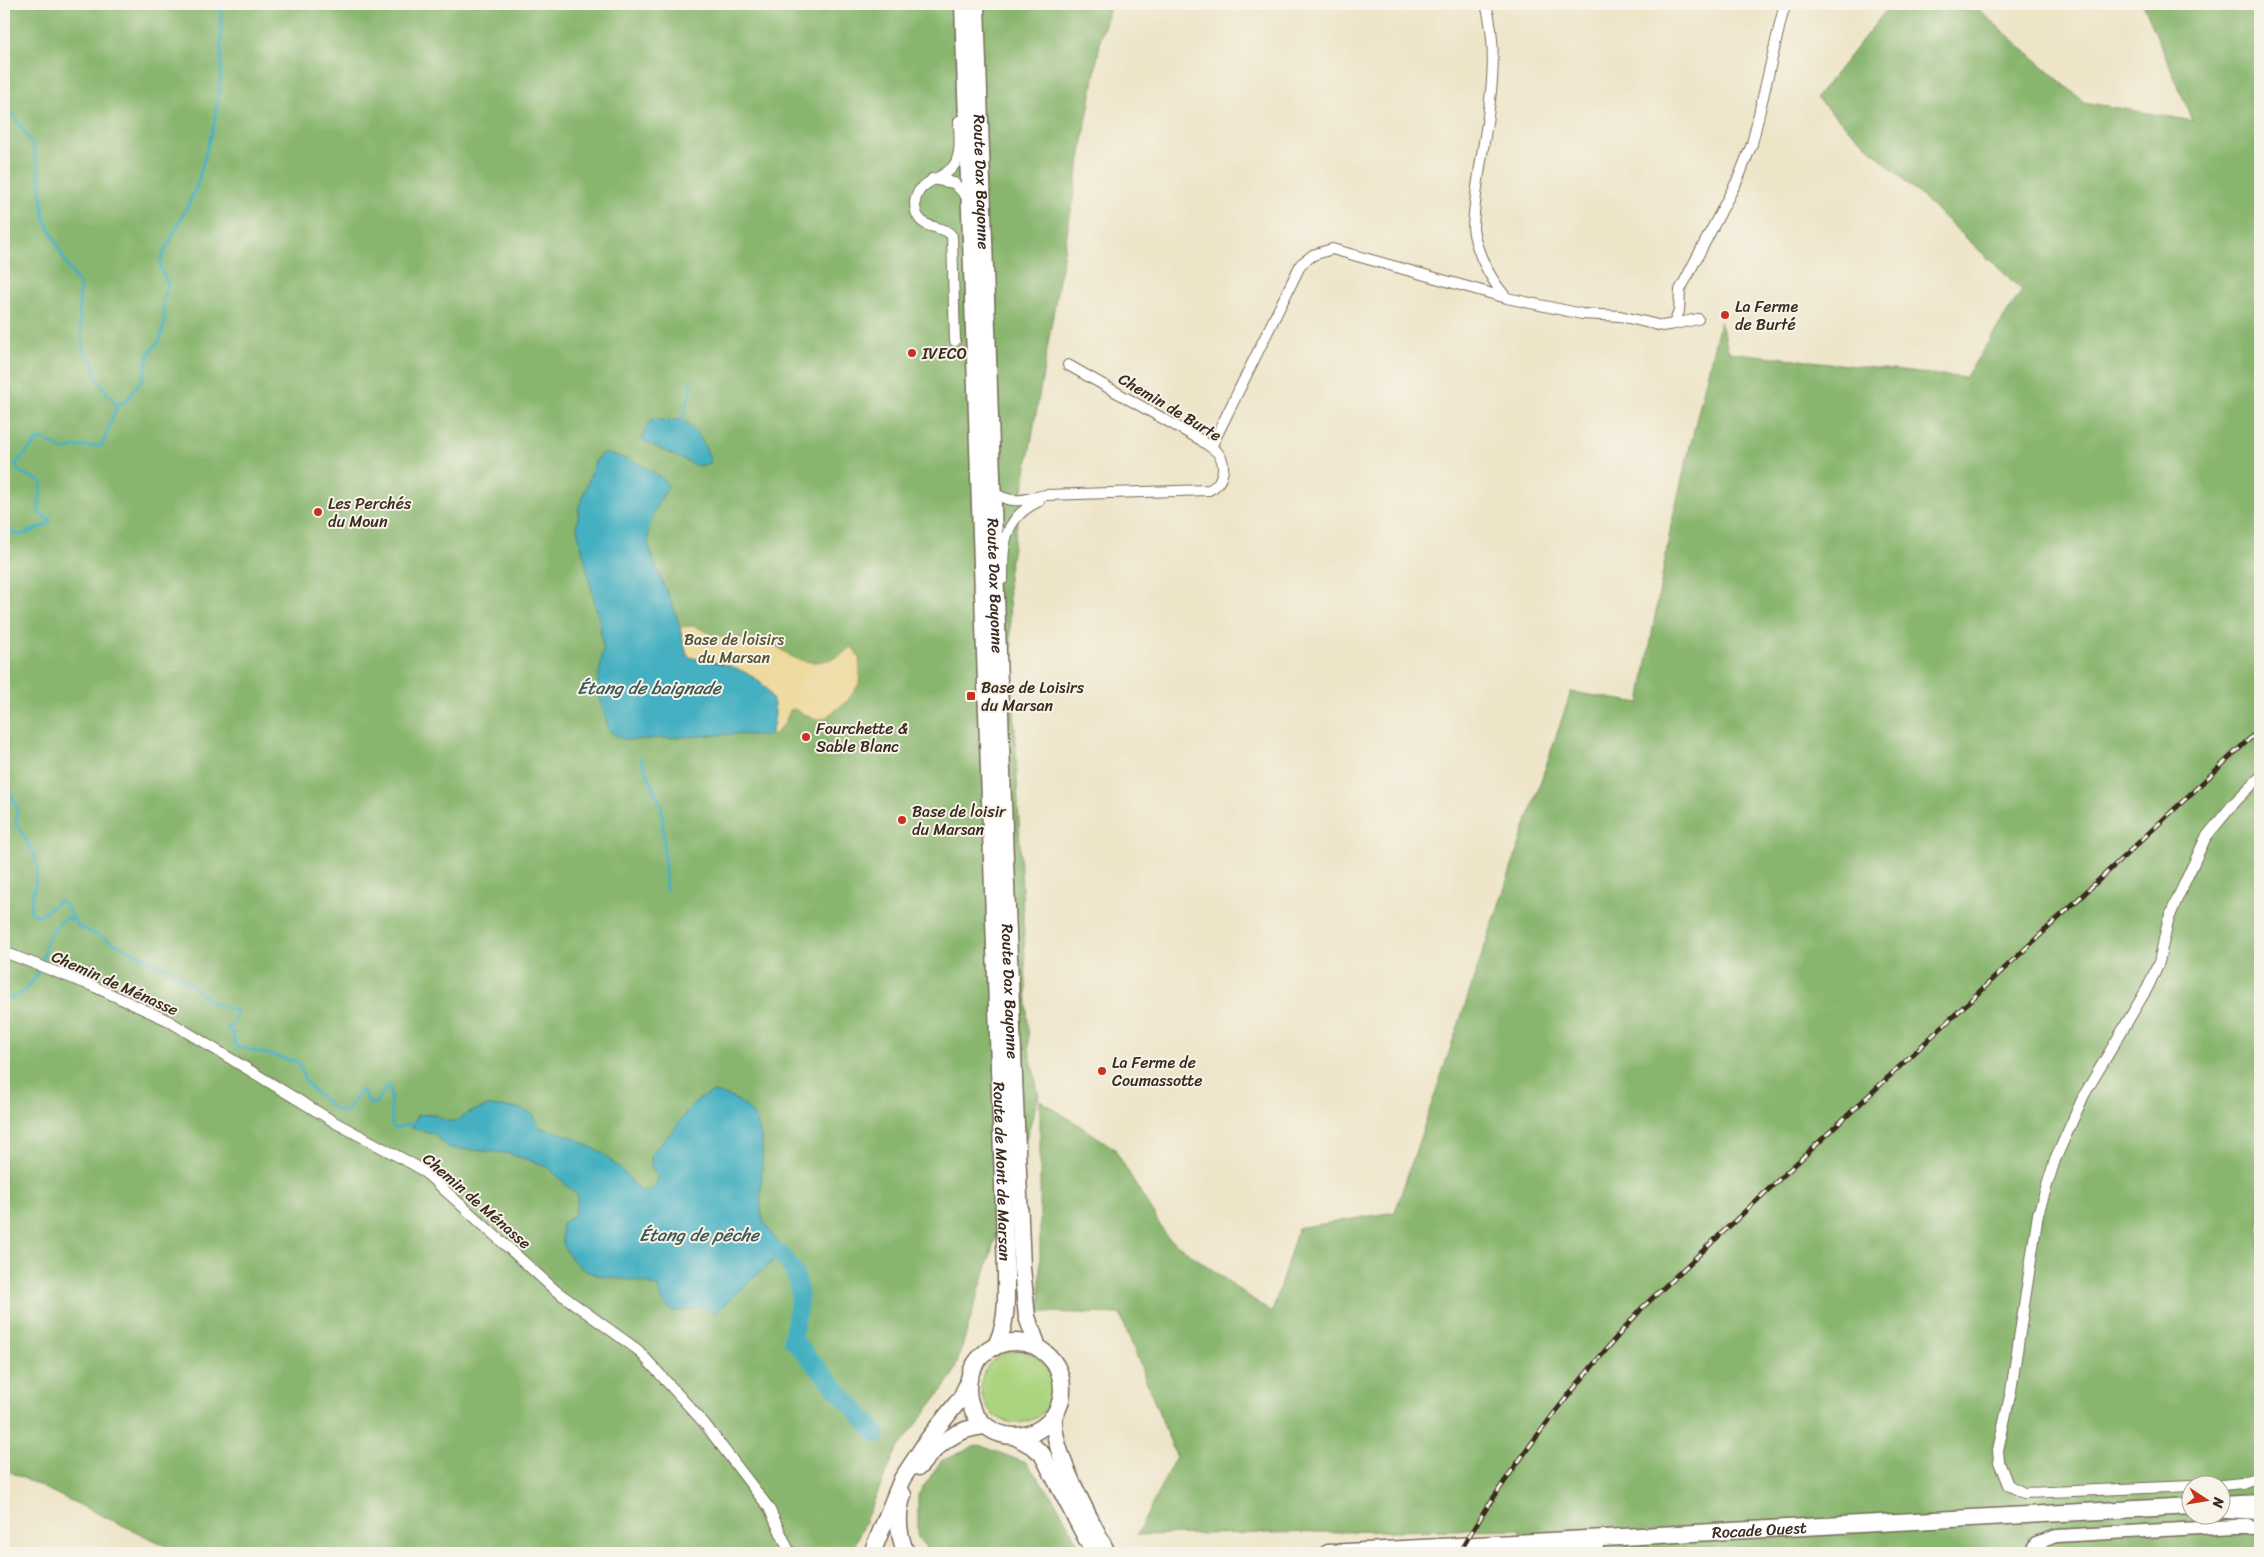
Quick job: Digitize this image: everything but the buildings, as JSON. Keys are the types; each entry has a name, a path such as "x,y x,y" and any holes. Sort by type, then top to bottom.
{"main road":[{"name":"Route de Mont de Marsan","path":"963,4 1006,1273 1005,1314 1003,1327 995,1347"},
{"name":"Route Dax Bayonne","path":"976,4 999,685 1022,1268 1027,1316 1038,1347"},
{"path":"872,1553 902,1479 929,1438 961,1398 977,1362 1003,1343 1021,1342 1038,1347 1048,1354 1056,1364 1061,1376 1062,1399 1054,1418 1055,1438 1061,1457 1107,1553"},
{"path":"968,1383 971,1407 985,1426 1004,1436 1016,1437 1037,1432 1054,1418"},
{"path":"906,1553 899,1533 899,1512 903,1496 916,1470 939,1445 953,1434 969,1428 985,1426"},
{"path":"1016,1437 1042,1454 1094,1553"},
{"path":"2232,1504 2260,1503"},
{"name":"Rocade Ouest","path":"1328,1553 2182,1506"},
{"path":"1548,1553 1672,1542 1926,1528 2007,1515"}],"street":[{"path":"1486,4 1490,20 1494,56 1473,228 1480,254 1499,290 1507,298"},
{"path":"1674,324 1679,310 1680,290 1738,180 1752,144 1784,11 1788,4"},
{"path":"955,341 952,236 945,231 925,225 917,215 915,208 918,193 923,185 950,170 954,165 959,149 959,61 964,23"},
{"path":"932,179 954,183 969,199"},
{"path":"1210,447 1301,264 1313,255 1332,249 1507,298 1582,314 1620,316 1662,326 1698,319"},
{"name":"Chemin de Burte","path":"992,492 1015,502 1044,494 1209,490 1216,485 1223,474 1220,456 1210,447 1068,365"},
{"name":"Chemin de Burte","path":"999,685 1005,536 1012,523 1030,505 1059,495"},
{"path":"2182,1486 2024,1493 2008,1485 1999,1462 1998,1450 2011,1390 2038,1214 2055,1160 2084,1095 2152,979 2164,947 2168,921 2206,837 2235,802 2260,777"},
{"name":"Chemin de Ménasse","path":"4,952 95,987 167,1020 336,1123 416,1166 555,1290 638,1350 704,1423 769,1508 790,1553"},
{"path":"2232,1484 2242,1483 2260,1476"},
{"path":"2157,1507 2182,1512"},
{"path":"2232,1513 2260,1514"},
{"path":"2030,1553 2036,1543 2057,1536 2235,1526 2248,1526 2260,1530"}],"green space":[{"name":"Base de loisirs du Marsan","path":"4,4 1111,4 1101,37 1008,576 1029,1050 1039,1096 953,1376 896,1451 851,1553 181,1553 4,1469"},
{"path":"1891,4 1972,4 2084,102 2193,121 2143,4 2260,4 2260,1553 1521,1553 1521,1529 1137,1535 1176,1456 1120,1314 1040,1312 1040,1100 1114,1148 1167,1237 1272,1313 1298,1228 1395,1212 1571,692 1640,703 1671,525 1720,322 1729,352 1965,378 2022,290 1816,98"},
{"path":"1017,1351 1031,1354 1043,1361 1050,1373 1053,1387 1050,1401 1043,1413 1031,1420 1017,1423 1003,1420 991,1413 984,1401 981,1387 984,1373 991,1361 1003,1354"},
{"path":"979,1445 1026,1463 1053,1497 1083,1553 931,1553 918,1538 918,1495 941,1461"}],"sand":[{"path":"695,626 724,638 751,638 766,641 774,644 789,655 805,661 821,662 830,660 850,647 853,648 859,657 859,684 848,700 825,718 816,720 794,709 790,710 785,723 773,736 771,733 774,706 770,694 763,685 753,677 729,666 692,658 687,655 680,627"}],"water":[{"path":"655,419 684,421 699,436 711,462 701,466 695,465 643,441 642,438 648,423"},
{"name":"Étang de baignade","path":"602,453 620,457 647,468 669,486 652,517 648,536 654,562 675,612 687,655 692,658 732,667 746,673 767,689 773,701 775,715 772,729 768,736 734,734 632,740 622,739 609,731 597,687 603,649 600,624 577,528 579,507 595,462"},
{"name":"Étang de pêche","path":"714,1092 735,1099 749,1110 757,1123 761,1138 762,1155 762,1216 770,1232 785,1250 713,1315 709,1309 672,1311 662,1301 658,1288 636,1281 591,1273 572,1259 563,1242 562,1223 574,1216 578,1196 550,1169 538,1163 506,1153 449,1148 433,1133 412,1128 417,1115 434,1114 446,1121 456,1121 468,1113 488,1106 518,1108 534,1115 539,1127 573,1137 602,1153 624,1172 640,1191 644,1191 654,1186 658,1177 651,1167 651,1154 699,1099"}],"waterway":[{"path":"4,530 21,535 48,524 50,520 38,512 42,482 18,471 16,463 40,438 64,450 75,447 102,446 117,405 125,402 143,378 149,354 160,340 165,322 163,304 168,284 161,270 160,261 195,191 214,125 221,75 221,10 218,4"},
{"path":"4,101 32,143 39,170 44,218 68,267 80,286 79,309 83,351 94,361 96,378 117,405"},
{"path":"682,421 691,391 690,380"},
{"path":"640,757 662,808 666,891"},
{"path":"4,780 17,808 16,823 34,854 38,866 30,910 34,915 42,914 59,901 64,904 78,926 175,972 215,1005 235,1010 236,1019 227,1030 233,1033 235,1046 298,1062 305,1080 311,1088 334,1109 346,1111 361,1091 363,1091 369,1103 375,1104 387,1086 390,1087 392,1126 396,1128 414,1123"},
{"path":"4,999 18,996 24,992 33,980 44,957 47,940 57,925 65,918 72,919"},
{"path":"781,1254 790,1265 798,1284 799,1304 792,1339 877,1434"}],"railway":[{"path":"1459,1553 1522,1456 1593,1365 1643,1307 2260,729"}],"place":[{"name":"La Ferme de Burté","path":"1725,315"},
{"name":"IVECO","path":"912,353"},
{"name":"Les Perchés du Moun","path":"318,512"},
{"name":"Base de Loisirs du Marsan","path":"971,696"},
{"name":"Fourchette & Sable Blanc","path":"806,737"},
{"name":"Base de loisir du Marsan","path":"902,820"},
{"name":"La Ferme de Coumassotte","path":"1102,1071"}]}
